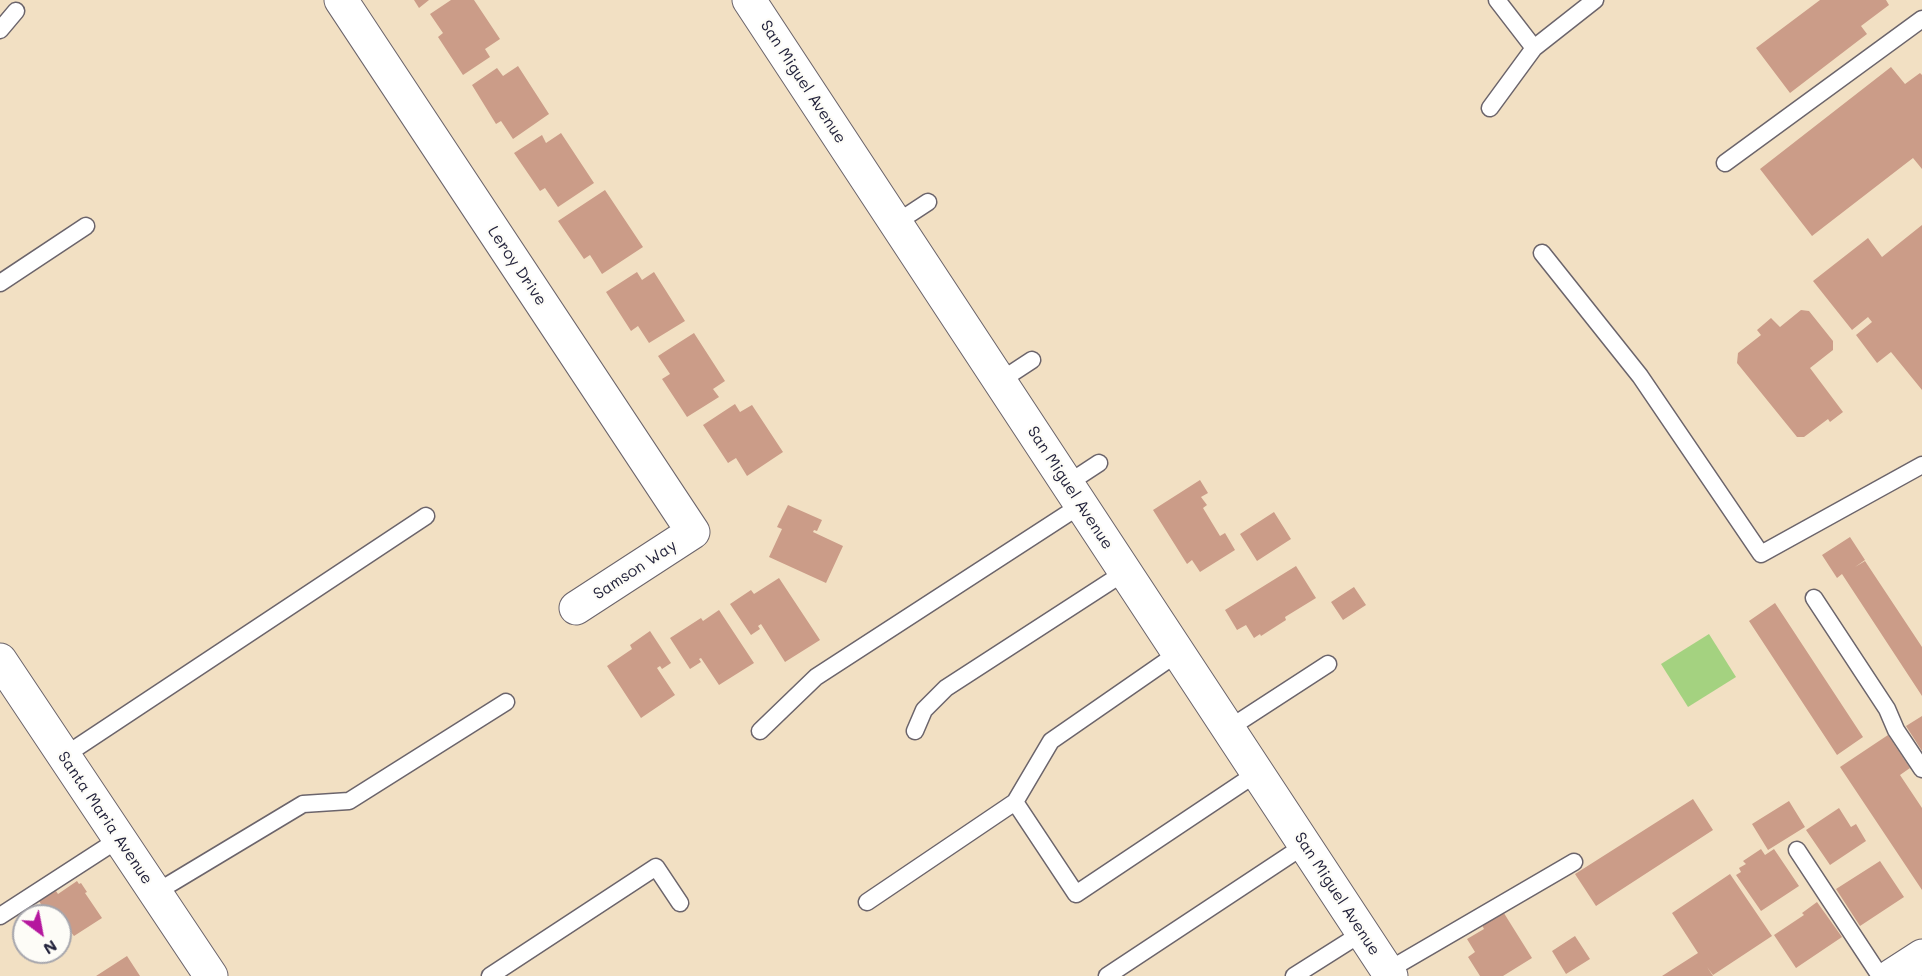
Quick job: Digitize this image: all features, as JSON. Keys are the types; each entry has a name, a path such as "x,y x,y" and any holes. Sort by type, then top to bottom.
{"street":[{"name":"Leroy Drive","path":"341,0 693,532"},
{"name":"San Miguel Avenue","path":"754,2 896,223 1389,973"},
{"name":"Samson Way","path":"576,608 693,532"},
{"name":"Santa Maria Avenue","path":"0,660 211,976"},
{"path":"1891,976 1922,956"}],"lane":[{"path":"1497,0 1534,48"},
{"path":"1490,108 1534,48 1594,0"},
{"path":"0,30 16,11"},
{"path":"1725,163 1922,19"},
{"path":"896,223 928,202"},
{"path":"0,283 86,226"},
{"path":"1542,253 1640,376 1761,554 1922,465"},
{"path":"1000,381 1032,360"},
{"path":"760,731 816,678 1074,494 1099,464"},
{"path":"64,756 426,516"},
{"path":"915,731 924,711 946,688 1125,572"},
{"path":"1814,598 1887,709 1896,730 1922,769"},
{"path":"867,902 1015,802 1051,741 1178,653"},
{"path":"1228,729 1328,664"},
{"path":"155,892 303,804 349,801 506,702"},
{"path":"1015,802 1076,894 1257,773"},
{"path":"0,916 119,839"},
{"path":"1107,976 1305,845"},
{"path":"1797,850 1880,976"},
{"path":"1389,973 1574,862"},
{"path":"490,976 656,867 680,903"},
{"path":"1294,976 1362,933"}],"green space":[{"path":"1709,634 1736,677 1688,707 1661,664"}],"building":[{"path":"414,0 429,0 419,8"},
{"path":"451,0 474,0 500,39 485,49 490,57 463,75 438,37 443,33 430,14"},
{"path":"1820,0 1886,0 1889,5 1861,26 1867,34 1790,93 1756,48"},
{"path":"518,66 549,114 513,139 501,121 496,124 472,85 497,68 503,76"},
{"path":"1891,67 1905,84 1920,73 1922,75 1922,169 1913,158 1812,236 1760,169"},
{"path":"561,133 594,183 558,207 545,188 540,191 514,153 542,135 546,143"},
{"path":"605,190 643,247 602,274 590,255 584,259 558,221"},
{"path":"1922,225 1922,390 1891,352 1877,363 1856,335 1872,322 1868,317 1852,330 1813,281 1868,238 1882,257"},
{"path":"637,272 642,280 654,272 685,321 649,343 638,326 631,331 606,292"},
{"path":"1801,310 1809,311 1833,341 1833,350 1810,368 1843,412 1830,422 1828,419 1804,437 1797,437 1737,363 1738,353 1761,335 1757,330 1771,318 1780,327"},
{"path":"694,333 725,381 713,389 719,397 687,417 662,379 670,374 658,356"},
{"path":"735,404 740,412 752,405 783,452 747,476 736,458 728,463 703,425"},
{"path":"1200,480 1208,493 1201,497 1207,505 1203,508 1220,536 1225,533 1235,550 1200,572 1192,560 1187,564 1153,510"},
{"path":"788,505 822,520 817,531 813,532 843,546 826,583 769,557 782,529 777,527"},
{"path":"1274,512 1291,539 1257,561 1240,534"},
{"path":"1850,537 1865,560 1855,567 1865,561 1922,647 1922,696 1842,574 1837,578 1822,555"},
{"path":"1296,566 1316,598 1285,617 1286,620 1261,636 1260,634 1254,638 1246,625 1237,630 1225,610"},
{"path":"779,578 820,640 785,662 761,624 758,626 760,629 751,635 730,604 751,590 754,594"},
{"path":"1354,587 1366,605 1343,620 1331,602"},
{"path":"1775,603 1863,737 1837,755 1749,621"},
{"path":"719,610 754,663 719,685 701,658 699,659 701,662 690,669 670,638 701,618 703,621"},
{"path":"650,631 671,663 662,669 660,666 657,668 675,695 641,718 607,666 632,649 630,645"},
{"path":"1922,716 1922,751 1906,726"},
{"path":"1888,735 1910,768 1900,775 1922,808 1922,890 1840,767"},
{"path":"1693,799 1713,830 1596,906 1575,874"},
{"path":"1789,801 1805,827 1768,850 1752,824"},
{"path":"1839,808 1851,827 1856,824 1866,841 1830,865 1806,830"},
{"path":"1761,849 1765,855 1774,849 1799,886 1761,911 1736,875 1741,872 1739,868 1746,864 1743,861"},
{"path":"1880,861 1904,897 1860,926 1836,889"},
{"path":"1730,874 1772,936 1713,975 1707,967 1713,976 1662,976 1698,953 1672,913"},
{"path":"77,881 81,883 102,918 74,936 72,934 72,904 41,904 39,901 56,891 58,894"},
{"path":"1817,902 1842,937 1796,968 1774,935 1804,915 1802,913"},
{"path":"1502,910 1532,958 1503,976 1480,976 1468,957 1475,952 1467,939 1484,929 1481,923"},
{"path":"1575,936 1590,959 1566,974 1552,951"},
{"path":"127,956 140,976 96,976"}]}
